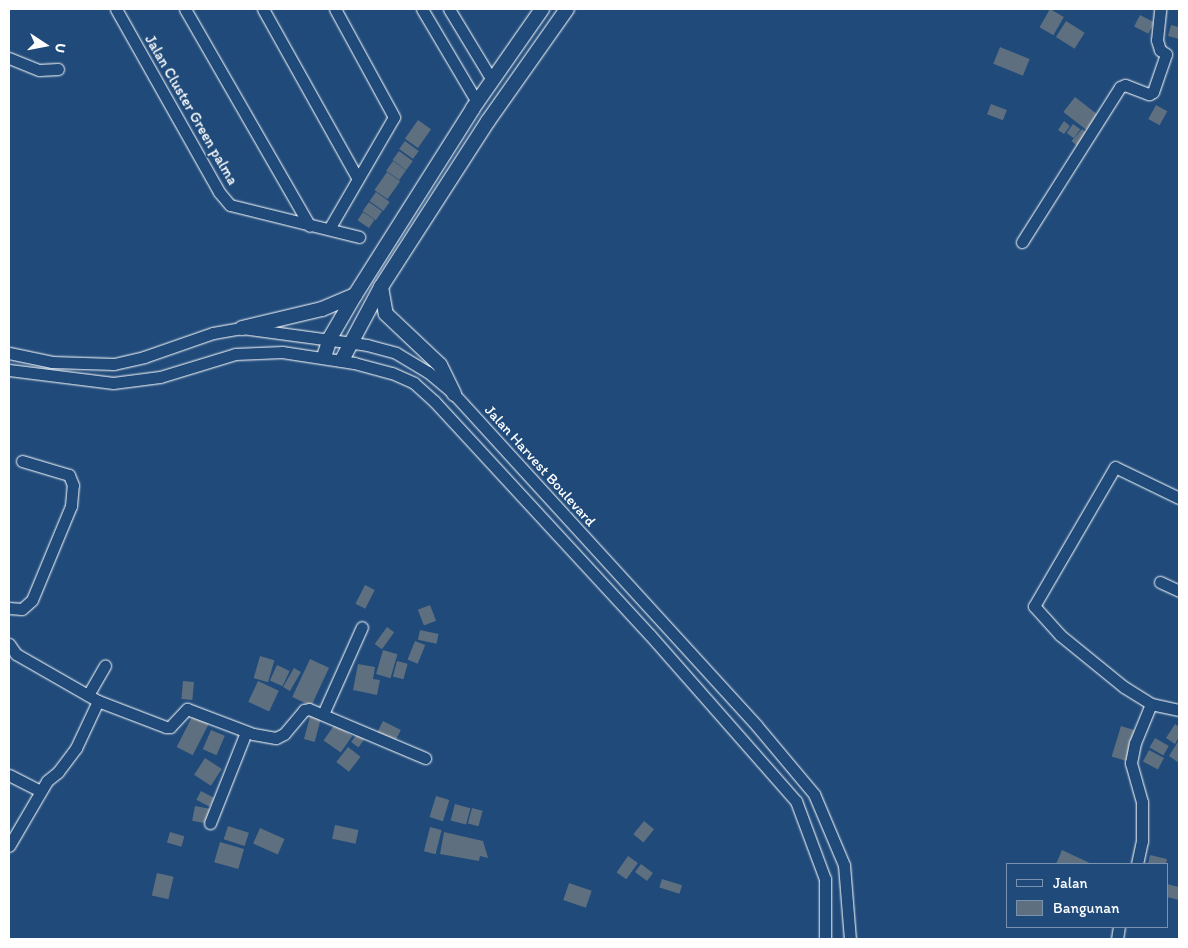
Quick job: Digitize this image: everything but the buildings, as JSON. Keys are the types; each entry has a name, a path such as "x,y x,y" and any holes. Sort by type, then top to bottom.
{"street":[{"name":"Jalan Cluster Green palma","path":"116,9 219,192 230,205 359,237"},
{"path":"185,9 310,226"},
{"path":"263,9 357,177"},
{"path":"328,229 394,117 335,9"},
{"path":"422,9 477,102"},
{"path":"449,9 492,80"},
{"path":"324,357 330,338 355,295 477,102 542,9"},
{"path":"342,360 350,341 381,287 488,121 567,9"},
{"path":"1022,242 1120,87 1125,84 1148,94 1154,92 1166,54 1160,50 1157,40 1160,9"},
{"path":"9,58 39,70 58,69"},
{"path":"381,287 386,314 440,365 454,394"},
{"path":"242,328 322,309 355,295"},
{"name":"Jalan Harvest Boulevard","path":"9,353 52,362 114,364 144,357 213,333 242,328 350,341 396,354 454,394 757,726 814,794 844,866 851,923 850,939"},
{"path":"9,370 113,383 160,377 235,354 282,352 342,360 392,372 414,383 434,400 796,801 825,879 825,939"},
{"path":"9,608 22,609 32,600 71,506 73,485 69,475 22,462"},
{"path":"1179,498 1115,467 1034,604 1040,615 1060,635 1150,704 1179,710"},
{"path":"603,586 617,573"},
{"path":"1160,582 1179,591"},
{"path":"323,714 362,627"},
{"path":"9,644 16,654 93,698 168,727 187,709 246,732 279,737 306,709 323,714 425,758"},
{"path":"9,846 40,791 76,748 105,664"},
{"path":"1137,863 1142,841 1142,802 1131,763 1135,744 1150,704"},
{"path":"210,823 246,732"},
{"path":"10,775 40,791"}]}
